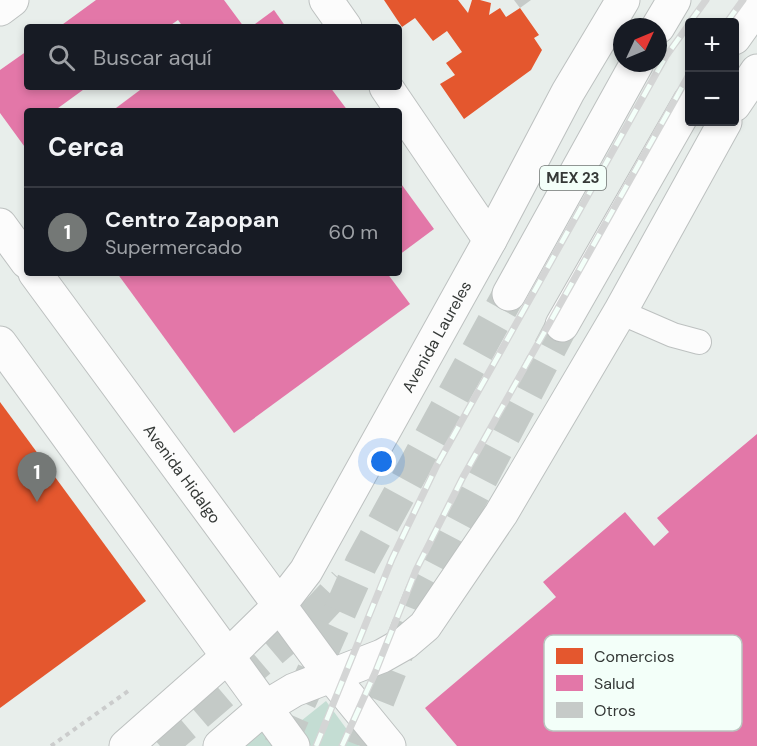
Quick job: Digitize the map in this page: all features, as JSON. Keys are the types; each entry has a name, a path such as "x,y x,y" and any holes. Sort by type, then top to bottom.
{"main road":[{"path":"0,9 12,0"},
{"path":"326,0 343,24"},
{"name":"Avenida Laureles","path":"126,746 228,657 279,606 306,572 490,240 568,92 623,0"},
{"path":"663,18 674,0"},
{"path":"739,32 757,6"},
{"path":"739,99 757,71"},
{"name":"MEX 23","path":"509,294 632,72"},
{"path":"388,90 400,108"},
{"path":"562,325 685,110"},
{"path":"402,111 490,240"},
{"path":"220,746 264,708 294,690 330,674 382,656 405,643 425,626 501,514 620,312 723,126"},
{"path":"0,225 24,258"},
{"name":"Avenida Hidalgo","path":"37,276 279,606 330,674 389,746"},
{"path":"0,343 293,746"}],"lane":[{"path":"620,312 673,335 699,342"}],"path":[{"path":"51,746 134,687"}],"green space":[{"path":"326,701 359,746 311,746 296,725"},
{"path":"251,731 265,733 274,746 234,746"}],"building: Comercios":[{"path":"384,0 458,0 468,13 472,0 480,0 491,3 489,15 500,8 506,17 520,8 539,35 534,38 542,50 531,70 464,119 440,84 455,75 446,63 462,52 447,31 433,41 415,18 402,27"},
{"path":"0,402 146,601 0,708"}],"building: Salud":[{"path":"96,0 224,0 242,24 181,24 178,20 172,24 63,24"},
{"path":"274,10 284,24 255,24"},
{"path":"24,53 24,90 83,90 58,108 24,108 24,146 0,113 0,70"},
{"path":"140,90 332,90 346,108 116,108"},
{"path":"402,185 434,229 402,253"},
{"path":"119,276 389,276 410,304 234,433"},
{"path":"757,434 757,746 457,746 425,708 556,597 543,582 625,512 654,546 669,532 657,518"}],"building: Otros":[{"path":"514,0 531,0 520,8"}],"tunnel":[{"path":"280,746 361,564 509,294"},
{"path":"360,746 421,593 562,325"},
{"path":"160,746 316,613 344,583"}],"railway":[{"path":"693,18 706,0"},
{"path":"730,18 743,0"},
{"path":"316,746 392,559 437,465 666,56 685,30"},
{"path":"342,746 375,673 416,570 463,477 685,82"}],"place":[{"name":"Centro Zapopan","path":"37,502"}]}
